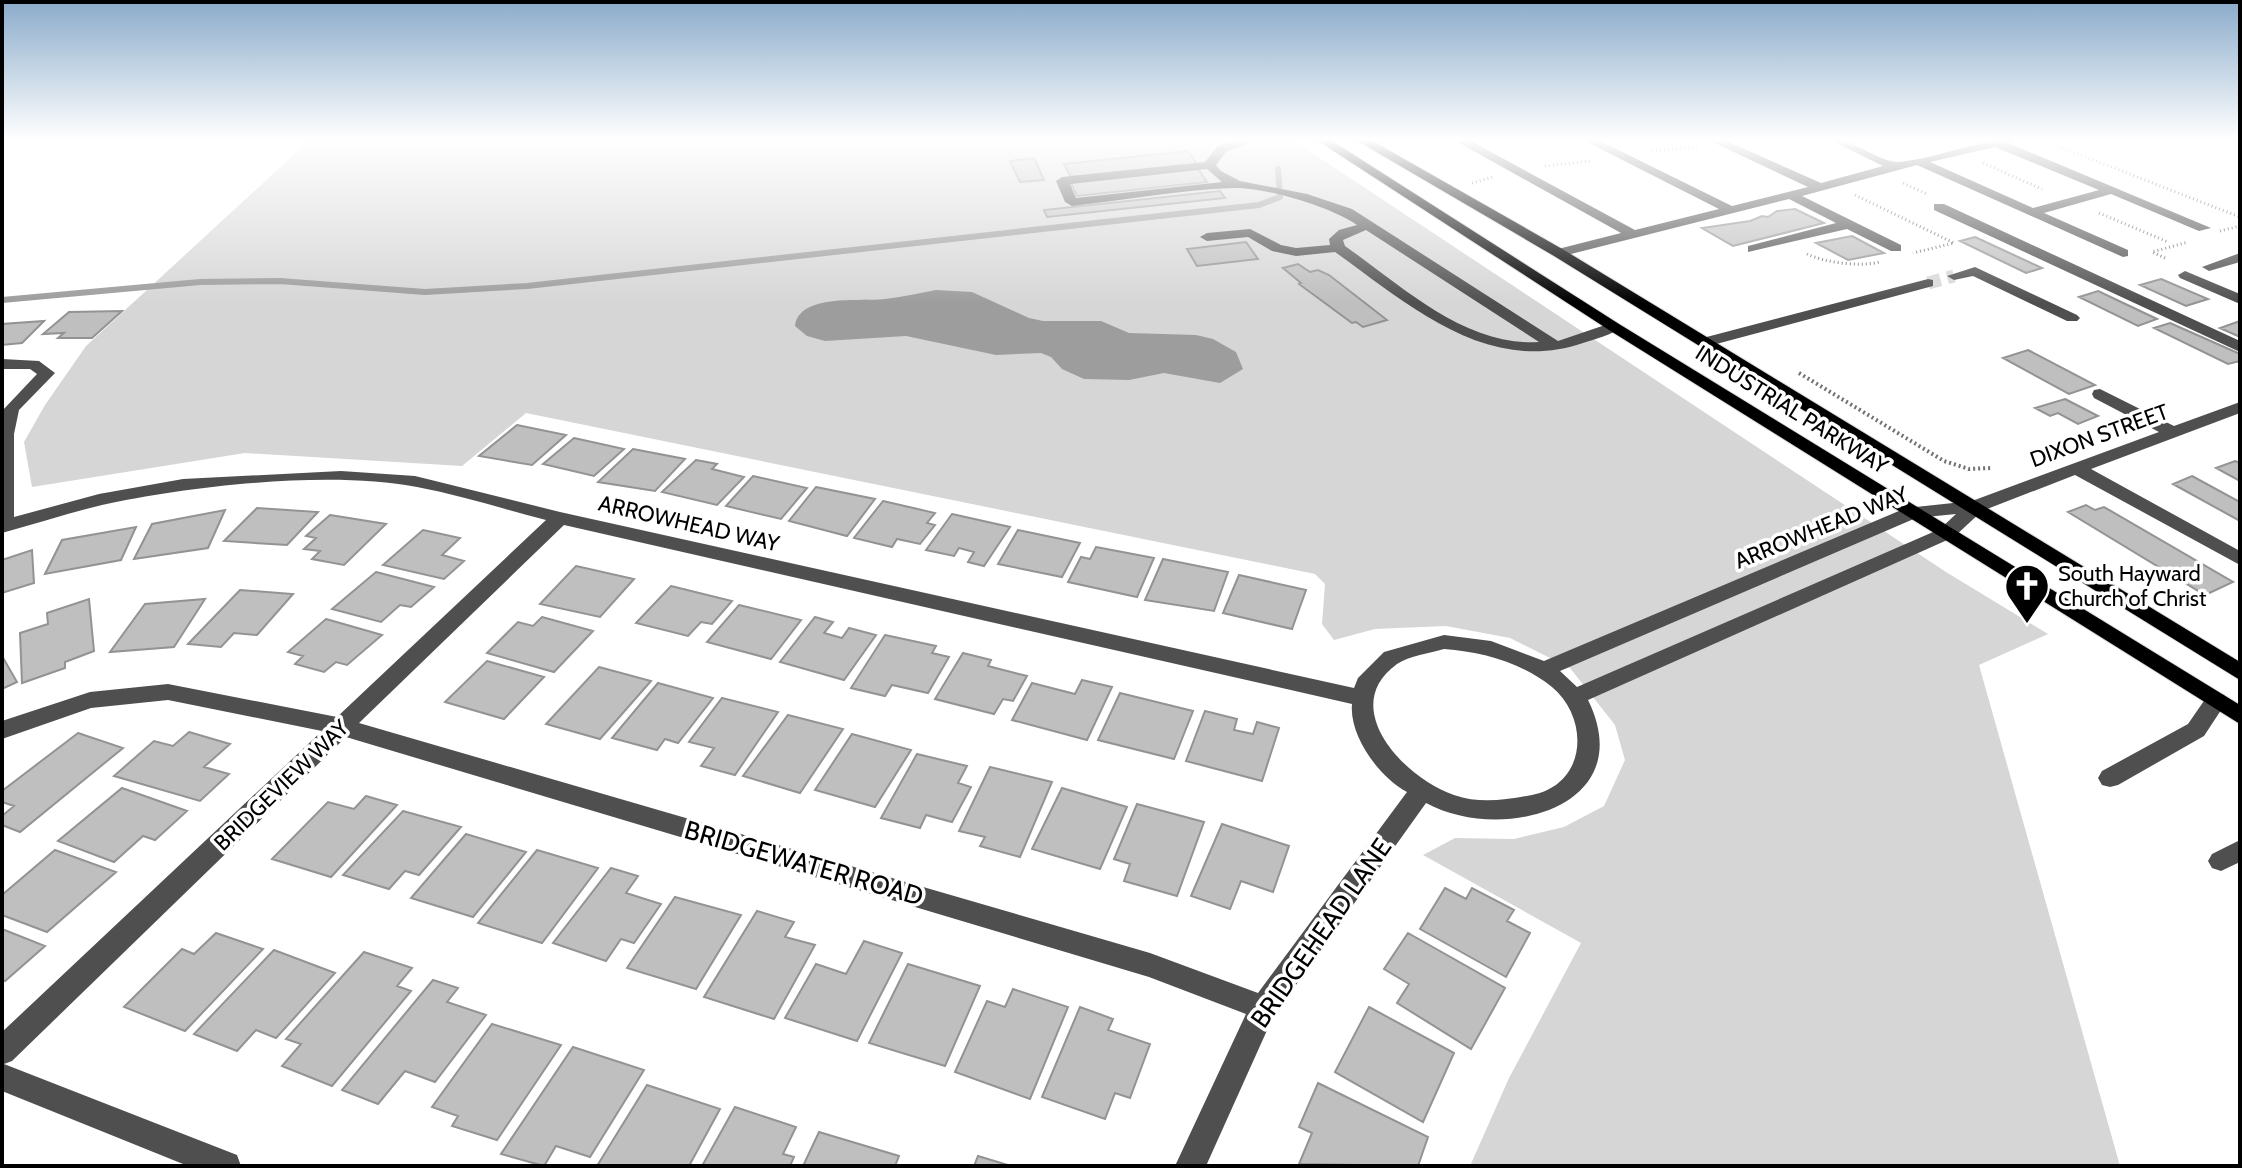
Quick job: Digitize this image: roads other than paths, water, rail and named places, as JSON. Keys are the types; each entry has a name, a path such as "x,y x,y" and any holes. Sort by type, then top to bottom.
{"main road":[{"name":"INDUSTRIAL PARKWAY","path":"1406,194 1614,327 2240,716"},
{"name":"INDUSTRIAL PARKWAY","path":"1455,194 1705,342 2240,672"}],"street":[{"path":"1068,194 1072,202 1149,194"},
{"path":"1283,194 1347,212 1555,346"},
{"path":"1558,194 1633,234"},
{"path":"1698,194 1731,210"},
{"path":"1559,253 1795,194"},
{"path":"1990,194 2123,253"},
{"path":"2031,212 2099,194"},
{"path":"2120,194 2204,228"},
{"path":"1790,195 1896,248"},
{"path":"1939,207 2240,347"},
{"path":"1753,249 1848,224"},
{"path":"1338,248 1336,239 1344,233 1367,226"},
{"path":"1207,237 1250,233 1277,248 1296,252 1338,248 1466,335 1491,344 1555,346 1614,327"},
{"path":"2209,267 2240,257"},
{"path":"1954,276 1975,271 2072,318"},
{"path":"2185,275 2240,300"},
{"path":"1705,342 1928,283"},
{"path":"2,364 33,364 47,373 11,409 5,434 4,526"},
{"path":"2100,394 2175,433"},
{"name":"DIXON STREET","path":"1975,507 2240,407"},
{"path":"2075,468 2240,559"},
{"name":"ARROWHEAD WAY","path":"4,526 99,500 183,485 341,476 415,481 560,518 1362,698"},
{"path":"1573,698 1947,533 1975,507"},
{"name":"ARROWHEAD WAY","path":"1543,670 1913,512 1975,507"},
{"name":"BRIDGEVIEW WAY","path":"2,1051 560,518"},
{"path":"1461,642 1492,647 1543,670 1573,698 1586,723 1590,747 1588,760 1574,783 1553,799 1525,808 1493,811 1464,807 1421,791 1394,772 1372,746 1363,725 1365,685 1379,666 1401,652 1429,644 1461,642"},
{"name":"BRIDGEWATER ROAD","path":"2,730 90,700 168,692 342,727 1150,965 1263,1008"},
{"path":"2110,778 2196,730 2216,701"},
{"name":"BRIDGEHEAD LANE","path":"1190,1166 1263,1008 1421,791"},
{"path":"2,1077 226,1166"}],"waterway":[{"path":"2,300 200,282 280,281 425,292 527,286 1259,205 1280,197 1280,194"}],"tunnel":[{"path":"1928,283 1954,276"}],"place":[{"name":"South Hayward Church of Christ","path":"2027,625"}]}
